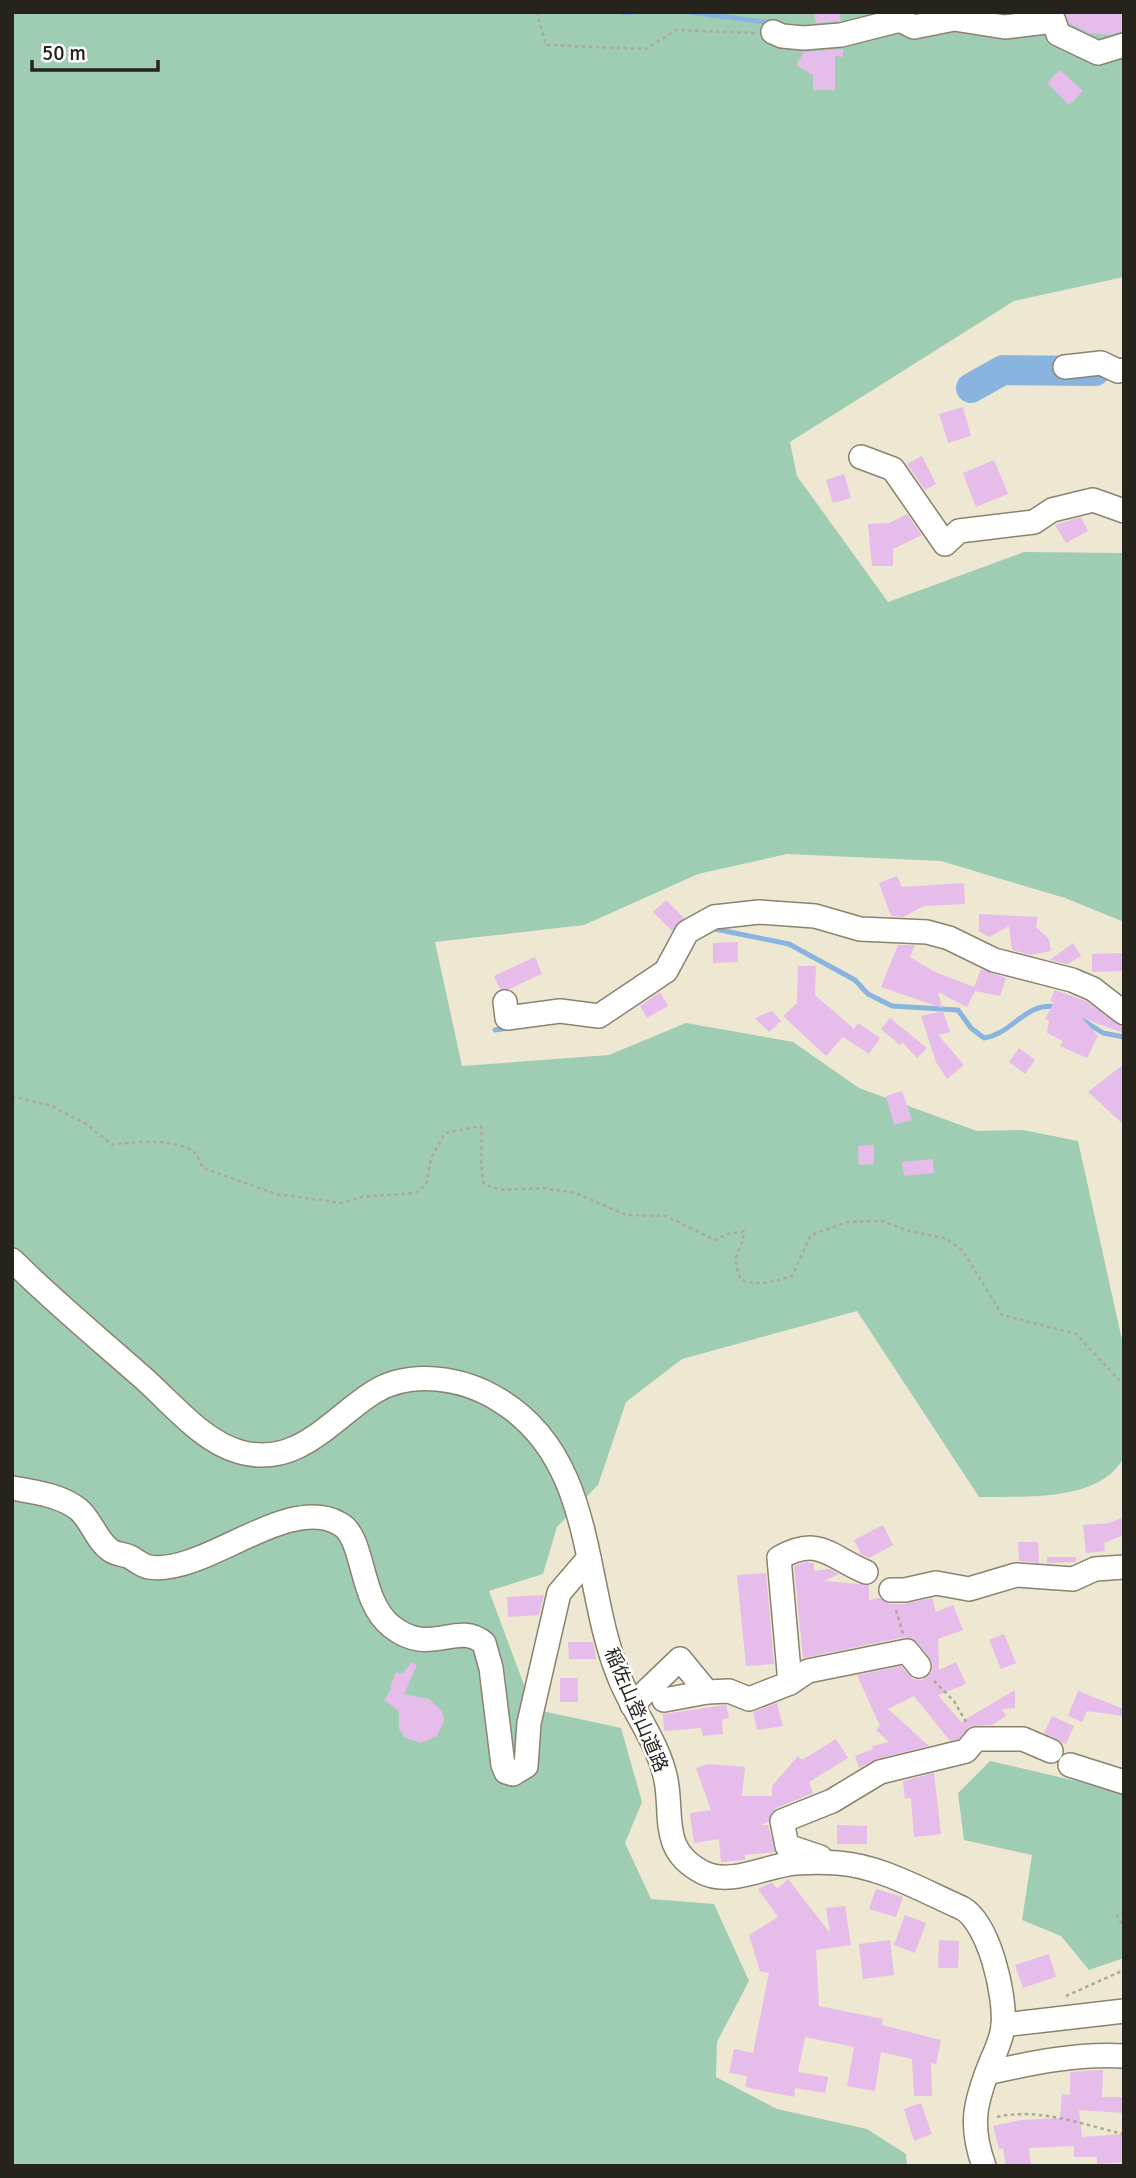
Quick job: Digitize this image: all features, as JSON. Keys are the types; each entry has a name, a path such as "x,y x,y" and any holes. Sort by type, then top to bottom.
{"street":[{"path":"772,32 804,38 841,35 900,20 914,27 945,22 1056,28 1098,53 1124,45"},
{"path":"1065,367 1101,363 1118,371 1124,370"},
{"path":"861,457 892,469 945,544 959,531 1034,522 1052,510 1093,500 1124,511"},
{"path":"505,1002 507,1018 560,1011 599,1016 666,971 687,933 714,917 759,912 815,916 860,929 927,932 949,938 995,960 1072,980 1093,989 1124,1013"},
{"name":"稲佐山登山道路","path":"12,1260 189,1421 240,1452 275,1454 317,1438 355,1406 391,1383 431,1378 452,1381 475,1387 502,1401 547,1443 567,1480 585,1535 607,1643 667,1781 671,1836 686,1860 703,1873 722,1878 795,1863 840,1863 871,1869 974,1915 984,1930 996,1973 1003,2025 986,2073 974,2122 975,2140 984,2166"},
{"path":"12,1488 50,1496 78,1509 108,1549 147,1567 168,1567 228,1546 270,1524 317,1519 340,1523 349,1530 367,1592 390,1626 411,1639 429,1641 466,1634 484,1643 491,1668 503,1765 506,1772 513,1774 526,1766 529,1723 559,1593 589,1558"},
{"path":"790,1683 779,1558 794,1549 822,1547 841,1562 866,1572"},
{"path":"891,1590 905,1590 936,1583 969,1588 1016,1576 1073,1579 1095,1569 1124,1567"},
{"path":"664,1700 729,1690 749,1699 790,1683 808,1671 913,1658"},
{"path":"632,1705 680,1659 706,1692"},
{"path":"840,1863 787,1846 782,1821 832,1801 880,1772 966,1751 976,1739 1023,1739 1051,1751"},
{"path":"1070,1765 1124,1782"},
{"path":"1003,2025 1124,2011"},
{"path":"986,2073 1037,2061 1124,2056"}],"path":[{"path":"537,12 546,45 646,49 676,30 740,34 772,32"},
{"path":"12,1096 52,1106 86,1124 113,1145 139,1140 183,1147 194,1152 203,1168 276,1194 341,1203 361,1197 415,1193 426,1185 431,1158 445,1133 481,1126 483,1144 479,1162 484,1184 500,1190 544,1188 576,1193 626,1215 666,1216 715,1241 728,1234 744,1231 744,1240 735,1254 735,1265 741,1280 752,1284 770,1283 792,1276 811,1235 847,1222 882,1221 909,1231 947,1239 963,1251 1002,1315 1076,1334 1124,1385"},
{"path":"891,1590 913,1658 954,1701 976,1739"},
{"path":"1124,1910 1117,1916 1124,1927"},
{"path":"974,2122 1014,2113 1043,2116 1124,2134"}],"green space":[{"path":"12,12 1124,12 1124,277 1014,301 790,442 797,476 888,602 1024,552 1124,553 1124,922 1065,898 941,861 787,854 698,874 584,925 435,942 462,1066 609,1055 686,1023 793,1042 859,1088 977,1131 1023,1130 1078,1141 1124,1349 1124,1457 1113,1472 1097,1483 1059,1494 979,1497 857,1311 682,1359 626,1402 598,1485 557,1527 543,1574 489,1591 533,1709 621,1728 642,1802 625,1843 651,1899 714,1904 749,1981 717,2042 716,2077 777,2109 867,2129 906,2154 907,2166 12,2166"},
{"path":"990,1761 1124,1792 1124,1958 1089,1970 1061,1936 1022,1920 1032,1855 964,1840 958,1793"}],"building":[{"path":"813,12 839,12 841,21 816,23"},
{"path":"1065,12 1124,14 1123,31 1110,35 1089,33 1069,23"},
{"path":"843,49 843,57 835,56 835,90 813,90 813,75 796,65 804,52"},
{"path":"1060,70 1083,91 1069,105 1047,83"},
{"path":"963,407 971,436 948,443 939,414"},
{"path":"922,456 936,484 925,490 907,464"},
{"path":"994,460 1008,494 976,507 963,473"},
{"path":"844,474 851,498 833,503 826,480"},
{"path":"907,514 922,535 893,549 893,566 872,566 868,524 889,523"},
{"path":"1081,517 1088,531 1066,543 1055,525"},
{"path":"897,876 902,887 964,883 965,904 924,906 903,917 891,916 879,883"},
{"path":"666,900 684,918 672,931 653,912"},
{"path":"979,914 1038,917 1036,927 1049,939 1051,951 1030,955 1012,950 1009,926 989,937 979,931"},
{"path":"738,942 738,962 713,963 713,943"},
{"path":"1073,943 1081,956 1068,964 1050,960"},
{"path":"898,945 915,945 910,957 935,972 974,987 981,969 1006,978 1000,996 975,991 967,1007 938,992 942,1008 881,987"},
{"path":"1123,953 1124,971 1092,972 1092,954"},
{"path":"535,957 542,974 509,989 500,989 494,976"},
{"path":"798,966 816,966 815,995 854,1029 858,1023 880,1038 869,1054 843,1037 826,1056 783,1016 797,1003"},
{"path":"1055,990 1086,1001 1124,1027 1124,1033 1082,1018 1098,1036 1087,1058 1060,1046 1063,1041 1047,1033 1049,1021 1045,1019 1054,1002 1050,1001"},
{"path":"660,992 668,1006 647,1018 640,1006"},
{"path":"772,1011 781,1021 769,1032 755,1018"},
{"path":"943,1011 950,1032 938,1035 964,1065 947,1079 936,1062 921,1016"},
{"path":"890,1018 927,1048 917,1058 902,1042 900,1045 881,1029"},
{"path":"1019,1048 1035,1060 1025,1074 1009,1062"},
{"path":"1124,1064 1124,1125 1088,1092"},
{"path":"902,1091 912,1120 894,1125 886,1096"},
{"path":"874,1145 874,1164 859,1165 858,1146"},
{"path":"933,1159 934,1173 904,1176 902,1162"},
{"path":"1124,1517 1124,1535 1104,1543 1105,1551 1086,1553 1083,1525 1109,1523"},
{"path":"883,1525 893,1545 869,1558 861,1554 854,1540"},
{"path":"1018,1542 1038,1542 1039,1563 1019,1561"},
{"path":"1047,1557 1076,1557 1076,1562 1047,1563"},
{"path":"806,1562 814,1563 814,1571 830,1569 839,1574 824,1581 869,1585 869,1600 880,1598 890,1604 905,1604 932,1598 936,1612 953,1605 963,1630 938,1639 939,1670 956,1662 966,1684 938,1695 961,1722 1015,1690 1015,1708 1002,1709 1006,1716 992,1725 971,1726 958,1739 950,1741 914,1696 888,1709 929,1746 876,1759 859,1768 855,1756 873,1749 872,1746 889,1742 876,1730 880,1726 857,1675 901,1666 913,1679 922,1680 932,1672 933,1663 917,1642 905,1637 803,1658 794,1566"},
{"path":"766,1573 774,1664 746,1666 737,1575"},
{"path":"544,1595 539,1615 508,1617 507,1597"},
{"path":"1004,1634 1016,1663 1001,1669 989,1640"},
{"path":"568,1642 593,1642 596,1659 569,1659"},
{"path":"412,1662 417,1665 404,1694 429,1699 442,1711 444,1720 437,1736 421,1743 404,1737 399,1729 399,1711 384,1700 392,1688 390,1687 396,1672 402,1674"},
{"path":"560,1678 578,1678 578,1702 560,1702"},
{"path":"1078,1691 1124,1709 1124,1716 1087,1711 1082,1722 1068,1716"},
{"path":"777,1703 783,1726 757,1730 753,1712"},
{"path":"726,1705 729,1718 722,1720 723,1734 703,1736 701,1728 664,1731 663,1714"},
{"path":"1052,1716 1074,1726 1066,1744 1044,1733"},
{"path":"836,1739 848,1758 809,1782 813,1793 776,1808 768,1822 761,1825 768,1825 775,1852 745,1855 745,1860 721,1862 719,1839 694,1843 690,1813 711,1810 696,1768 708,1764 745,1767 742,1796 772,1796 772,1786 798,1756 802,1760"},
{"path":"934,1773 941,1834 914,1837 911,1798 905,1799 903,1781"},
{"path":"837,1825 867,1826 867,1844 837,1844"},
{"path":"788,1879 830,1933 826,1908 845,1906 851,1945 816,1950 819,2006 883,2019 882,2025 941,2040 936,2064 931,2063 932,2096 914,2096 912,2059 881,2052 875,2091 847,2086 854,2047 805,2037 798,2072 828,2077 825,2093 795,2088 794,2097 745,2087 747,2076 729,2073 734,2049 753,2053 769,1973 760,1971 749,1935 778,1917 758,1889 772,1882 777,1889"},
{"path":"876,1889 903,1897 896,1917 869,1909"},
{"path":"905,1915 926,1923 915,1953 894,1945"},
{"path":"890,1940 894,1975 863,1979 859,1944"},
{"path":"939,1940 959,1941 958,1968 938,1968"},
{"path":"1049,1954 1056,1977 1023,1988 1015,1965"},
{"path":"1103,2070 1102,2097 1124,2097 1124,2113 1079,2110 1082,2137 1124,2134 1124,2162 1097,2164 1097,2157 1074,2157 1074,2146 1029,2148 1031,2166 1006,2166 1003,2148 999,2149 993,2126 1020,2120 1060,2118 1062,2094 1070,2095 1070,2072"},
{"path":"921,2103 932,2134 914,2141 904,2109"}],"waterway":[{"path":"624,13 634,12"},
{"path":"690,12 771,23"},
{"path":"971,388 1003,370 1095,371"},
{"path":"710,928 789,944 855,980 868,994 892,1006 958,1010 971,1028 984,1038 1003,1031 1036,1009 1057,1007"},
{"path":"1081,1019 1103,1033 1124,1037"},
{"path":"495,1030 509,1028"}]}
